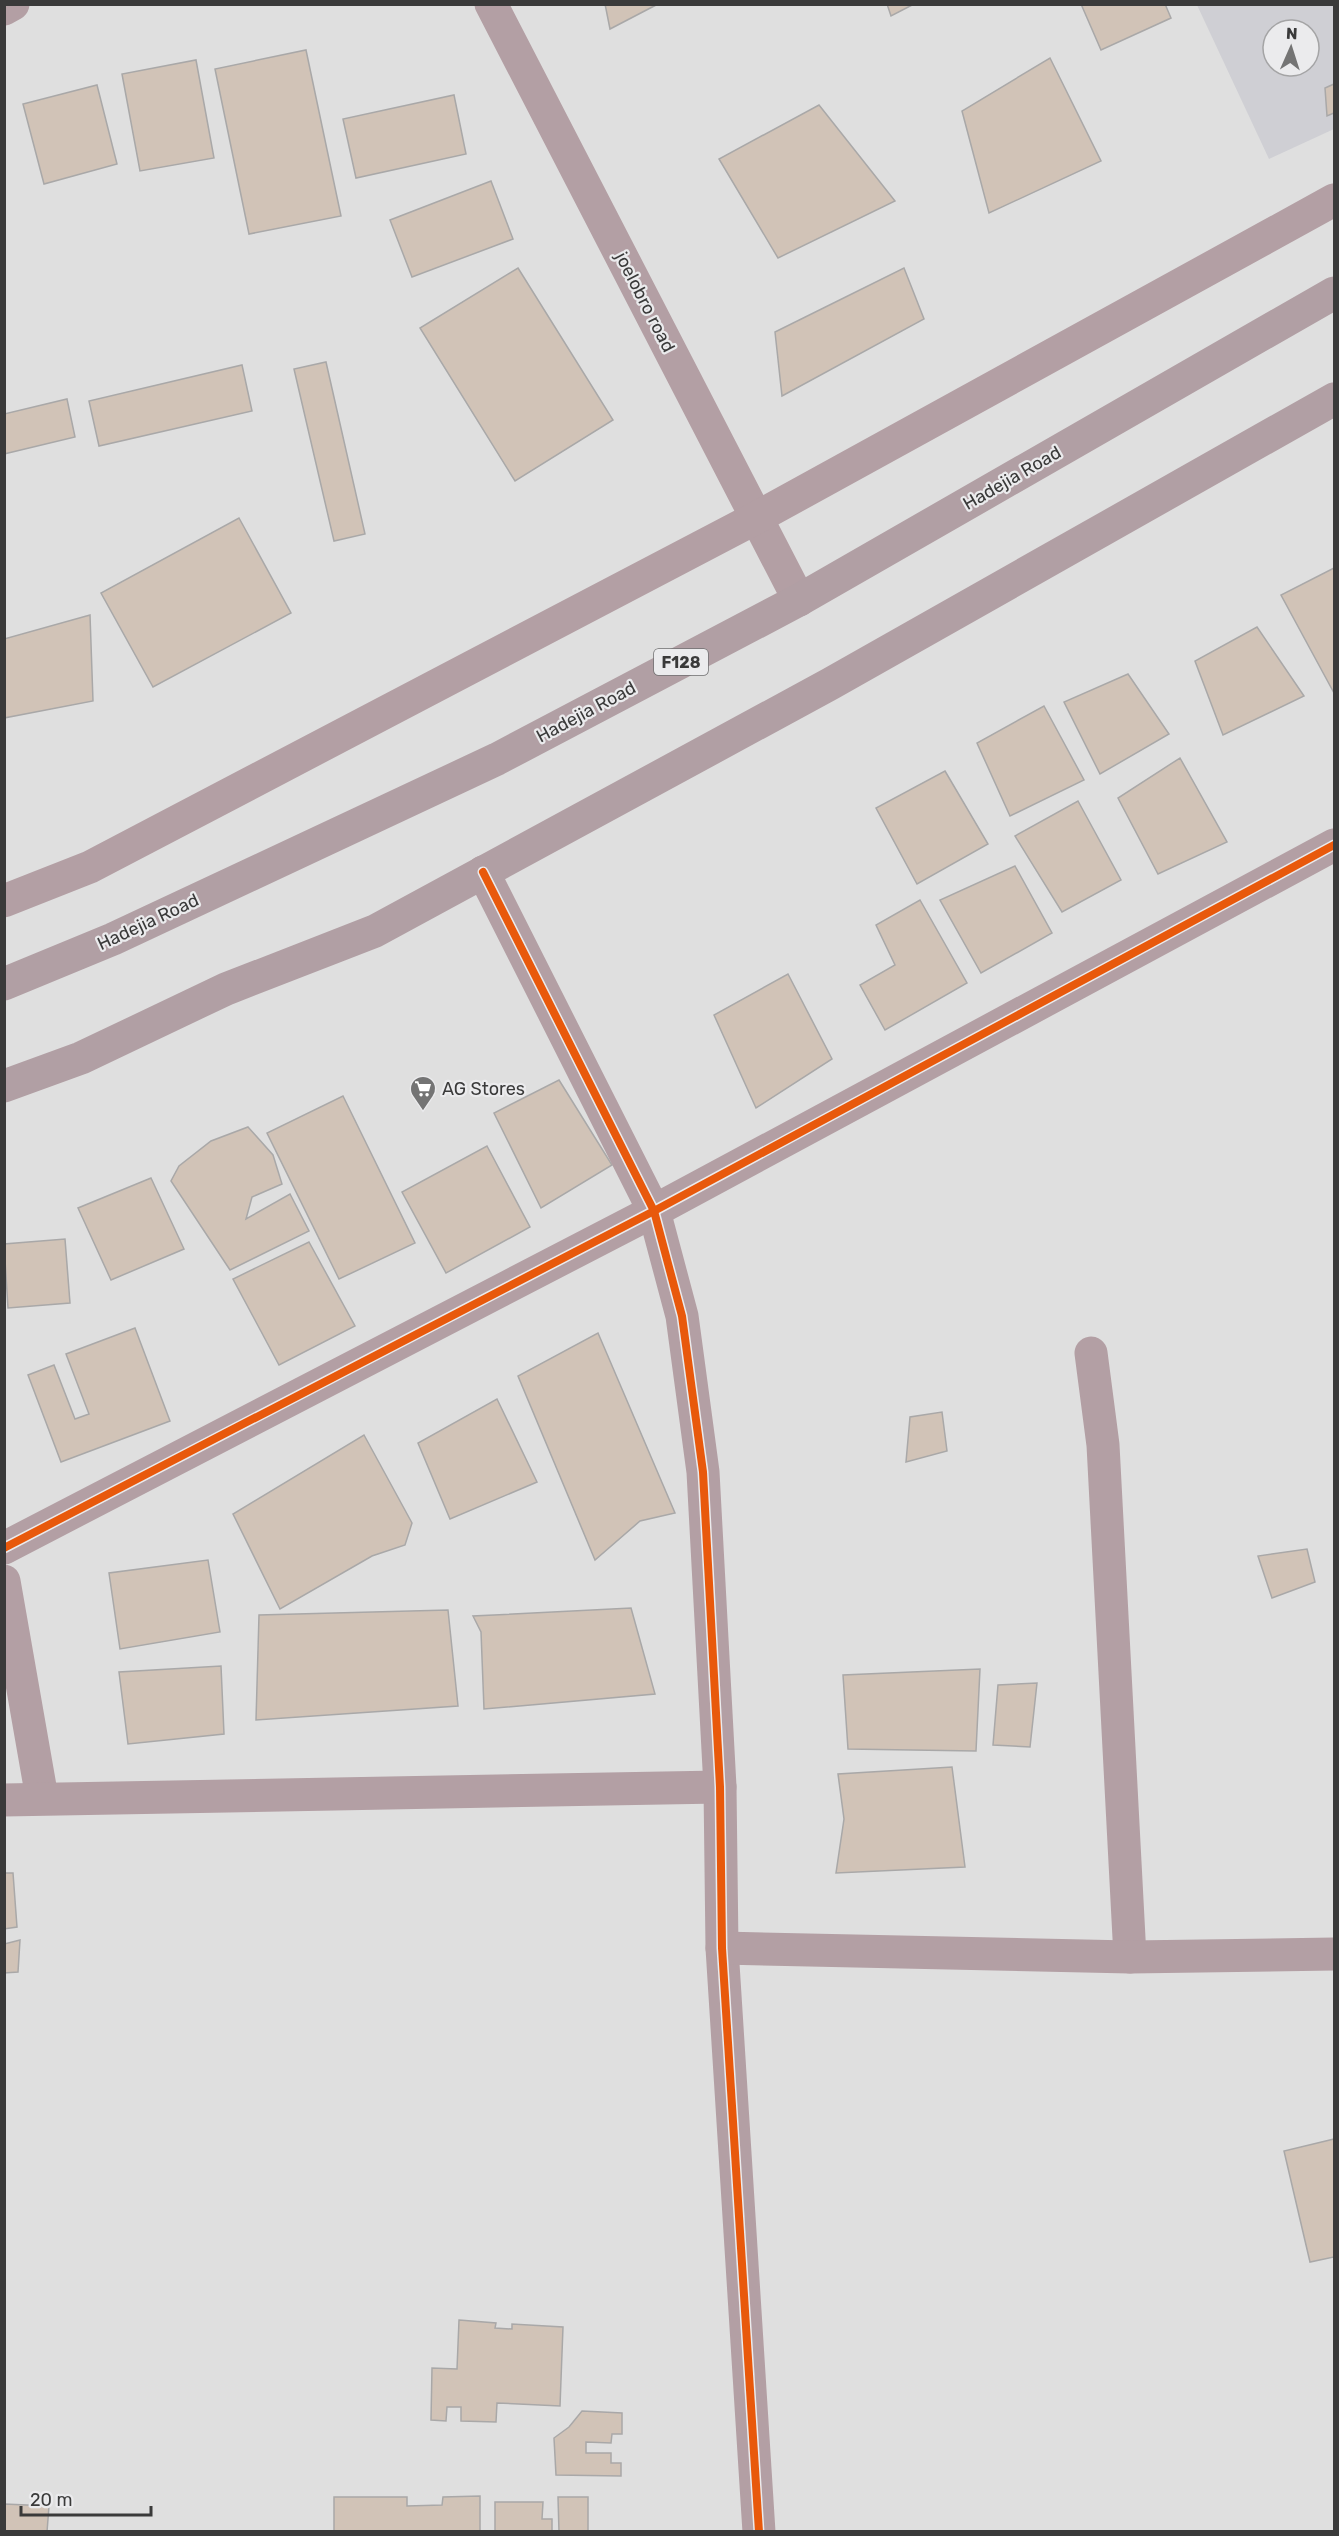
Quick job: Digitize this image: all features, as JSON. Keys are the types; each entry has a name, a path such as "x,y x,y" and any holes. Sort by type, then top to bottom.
{"main road":[{"name":"Hadejia Road","path":"4,984 113,939 497,759 799,600 1335,293"},
{"path":"4,1086 81,1059 226,989 375,931 830,684 1335,399"}],"street":[{"path":"4,9 13,4"},
{"name":"joelobro road","path":"491,4 799,600"},
{"path":"4,901 90,867 756,518 1335,200"},
{"path":"4,1548 654,1211 1335,844"},
{"path":"483,872 654,1211 682,1316 703,1472 720,1787 722,1948 759,2532"},
{"path":"1091,1353 1103,1445 1130,1957"},
{"path":"4,1581 42,1798"},
{"path":"4,1800 720,1787"},
{"path":"722,1948 1130,1957 1335,1954"}],"shaded area":[{"path":"1197,5 1334,5 1334,129 1269,159"}],"building":[{"path":"605,4 658,4 610,29"},
{"path":"887,4 914,4 891,16"},
{"path":"1081,4 1165,4 1171,18 1101,50"},
{"path":"306,50 341,216 249,234 215,69"},
{"path":"1050,58 1101,161 989,213 962,111"},
{"path":"196,60 214,158 140,171 122,74"},
{"path":"1334,84 1334,113 1327,116 1325,88"},
{"path":"97,85 117,164 44,184 23,104"},
{"path":"454,95 466,154 356,178 343,119"},
{"path":"819,105 895,201 778,258 719,159"},
{"path":"491,181 513,239 412,277 390,220"},
{"path":"518,268 613,420 515,481 420,328"},
{"path":"904,268 924,319 782,396 775,332"},
{"path":"326,362 365,534 334,541 294,369"},
{"path":"242,365 252,411 99,446 89,401"},
{"path":"67,399 75,437 4,454 4,414"},
{"path":"239,518 291,613 153,687 101,593"},
{"path":"1334,568 1334,693 1281,595"},
{"path":"90,615 93,701 4,718 4,639"},
{"path":"1257,627 1304,696 1223,735 1195,661"},
{"path":"1128,674 1169,734 1100,774 1064,702"},
{"path":"1044,706 1084,780 1010,816 977,743"},
{"path":"1180,758 1227,842 1158,874 1118,798"},
{"path":"945,771 988,844 917,884 876,808"},
{"path":"1078,801 1121,880 1062,912 1015,836"},
{"path":"1015,866 1052,933 981,973 940,900"},
{"path":"920,900 967,983 885,1030 860,985 895,965 876,925"},
{"path":"788,974 832,1059 756,1108 714,1015"},
{"path":"559,1080 612,1165 541,1208 494,1113"},
{"path":"343,1096 415,1243 339,1279 267,1133"},
{"path":"248,1127 273,1155 282,1184 252,1197 246,1219 290,1194 309,1231 230,1270 171,1181 179,1166 211,1141"},
{"path":"487,1146 530,1227 446,1273 402,1192"},
{"path":"151,1178 184,1249 111,1280 78,1208"},
{"path":"65,1239 70,1303 8,1308 4,1244"},
{"path":"309,1242 355,1326 279,1365 233,1279"},
{"path":"135,1328 170,1421 61,1462 28,1375 54,1365 75,1419 89,1414 66,1354"},
{"path":"598,1333 675,1513 640,1521 595,1560 518,1376"},
{"path":"497,1399 537,1482 450,1519 418,1443"},
{"path":"942,1412 947,1451 906,1462 910,1417"},
{"path":"364,1435 412,1523 405,1545 372,1556 280,1609 233,1514"},
{"path":"1307,1549 1315,1582 1272,1598 1258,1556"},
{"path":"208,1560 220,1632 120,1649 109,1573"},
{"path":"631,1608 655,1694 484,1709 481,1632 473,1616"},
{"path":"448,1610 458,1706 256,1720 259,1615"},
{"path":"221,1666 224,1734 128,1744 119,1672"},
{"path":"980,1669 976,1751 848,1749 843,1675"},
{"path":"1037,1683 1030,1747 993,1745 998,1685"},
{"path":"952,1767 965,1867 836,1873 844,1819 838,1774"},
{"path":"4,1873 13,1873 17,1927 4,1929"},
{"path":"20,1940 18,1972 4,1973 4,1944"},
{"path":"1334,2139 1334,2257 1310,2262 1284,2151"},
{"path":"459,2320 496,2323 495,2328 512,2329 512,2324 563,2327 560,2406 497,2403 496,2422 461,2421 461,2407 447,2407 446,2421 431,2420 432,2368 457,2369"},
{"path":"582,2411 622,2413 622,2434 612,2434 611,2443 586,2442 586,2453 611,2453 611,2463 621,2463 621,2476 556,2475 554,2438 569,2427"},
{"path":"480,2496 480,2532 303,2532 334,2531 334,2497 407,2497 407,2506 442,2505 443,2497"},
{"path":"558,2497 588,2497 588,2532 559,2532"},
{"path":"495,2502 543,2502 542,2519 552,2519 552,2532 495,2532"},
{"path":"4,2504 49,2506 47,2532 4,2532"}],"cycle path":[{"path":"4,1548 654,1211 1334,845"},
{"path":"483,872 654,1211 682,1316 703,1472 720,1787 722,1948 759,2532"}],"place":[{"name":"AG Stores","path":"423,1112"}]}
